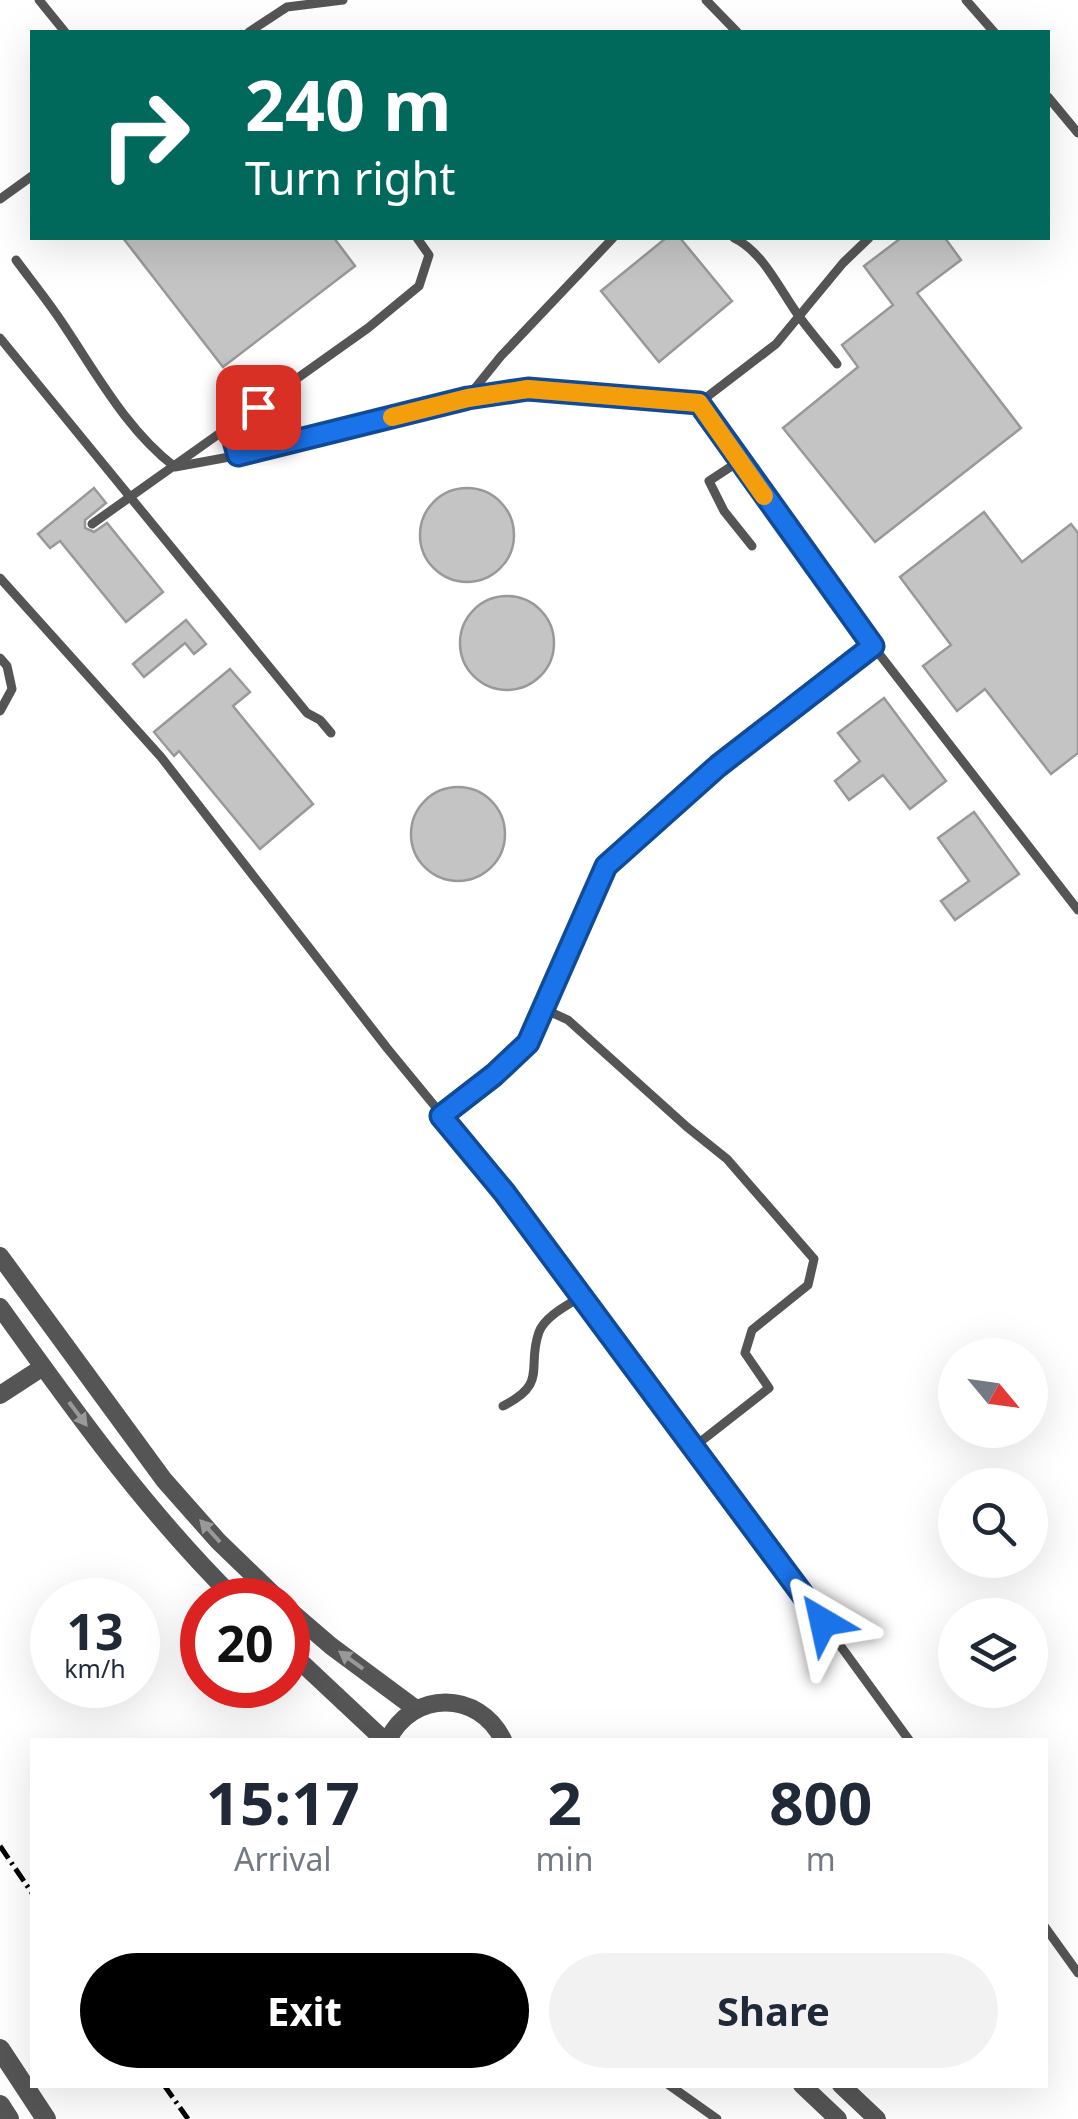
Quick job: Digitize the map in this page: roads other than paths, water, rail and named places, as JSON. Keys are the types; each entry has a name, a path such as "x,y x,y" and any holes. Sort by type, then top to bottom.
{"street":[{"path":"0,1256 164,1480 256,1578"},
{"path":"0,1306 141,1498 213,1578"},
{"path":"0,1395 44,1367"},
{"path":"310,1628 416,1709"},
{"path":"310,1670 384,1738"},
{"path":"387,1738 416,1709 440,1702 464,1704 486,1716 502,1738"},
{"path":"0,2050 46,2119"},
{"path":"805,2088 838,2119"},
{"path":"844,2088 877,2119"},
{"path":"0,2105 9,2119"}],"lane":[{"path":"39,0 63,30"},
{"path":"255,30 287,7 342,0"},
{"path":"706,0 735,30"},
{"path":"966,0 992,30"},
{"path":"1050,99 1078,133"},
{"path":"0,198 30,177"},
{"path":"92,524 368,328 419,286 430,255 419,240"},
{"path":"468,398 501,356 611,240"},
{"path":"739,240 764,265 838,364"},
{"path":"16,260 102,386 154,450 175,466 238,455 468,398 528,389 699,403 776,344 867,240"},
{"path":"0,338 306,713 320,720 331,733"},
{"path":"699,403 873,646 1078,910"},
{"path":"230,427 238,455"},
{"path":"738,462 709,481 724,511 752,546"},
{"path":"0,578 161,757 484,1166 908,1738"},
{"path":"441,1116 528,1043 606,866 718,766 873,646"},
{"path":"0,658 7,666 12,690 0,710"},
{"path":"544,1009 568,1020 728,1159 814,1259 808,1284 752,1330 746,1353 769,1388 695,1446"},
{"path":"503,1406 523,1396 536,1371 540,1330 559,1310 582,1296"},
{"path":"1048,1931 1078,1972"},
{"path":"673,2088 717,2119"}],"railway":[{"path":"0,1846 30,1890"},
{"path":"166,2088 188,2119"}]}
